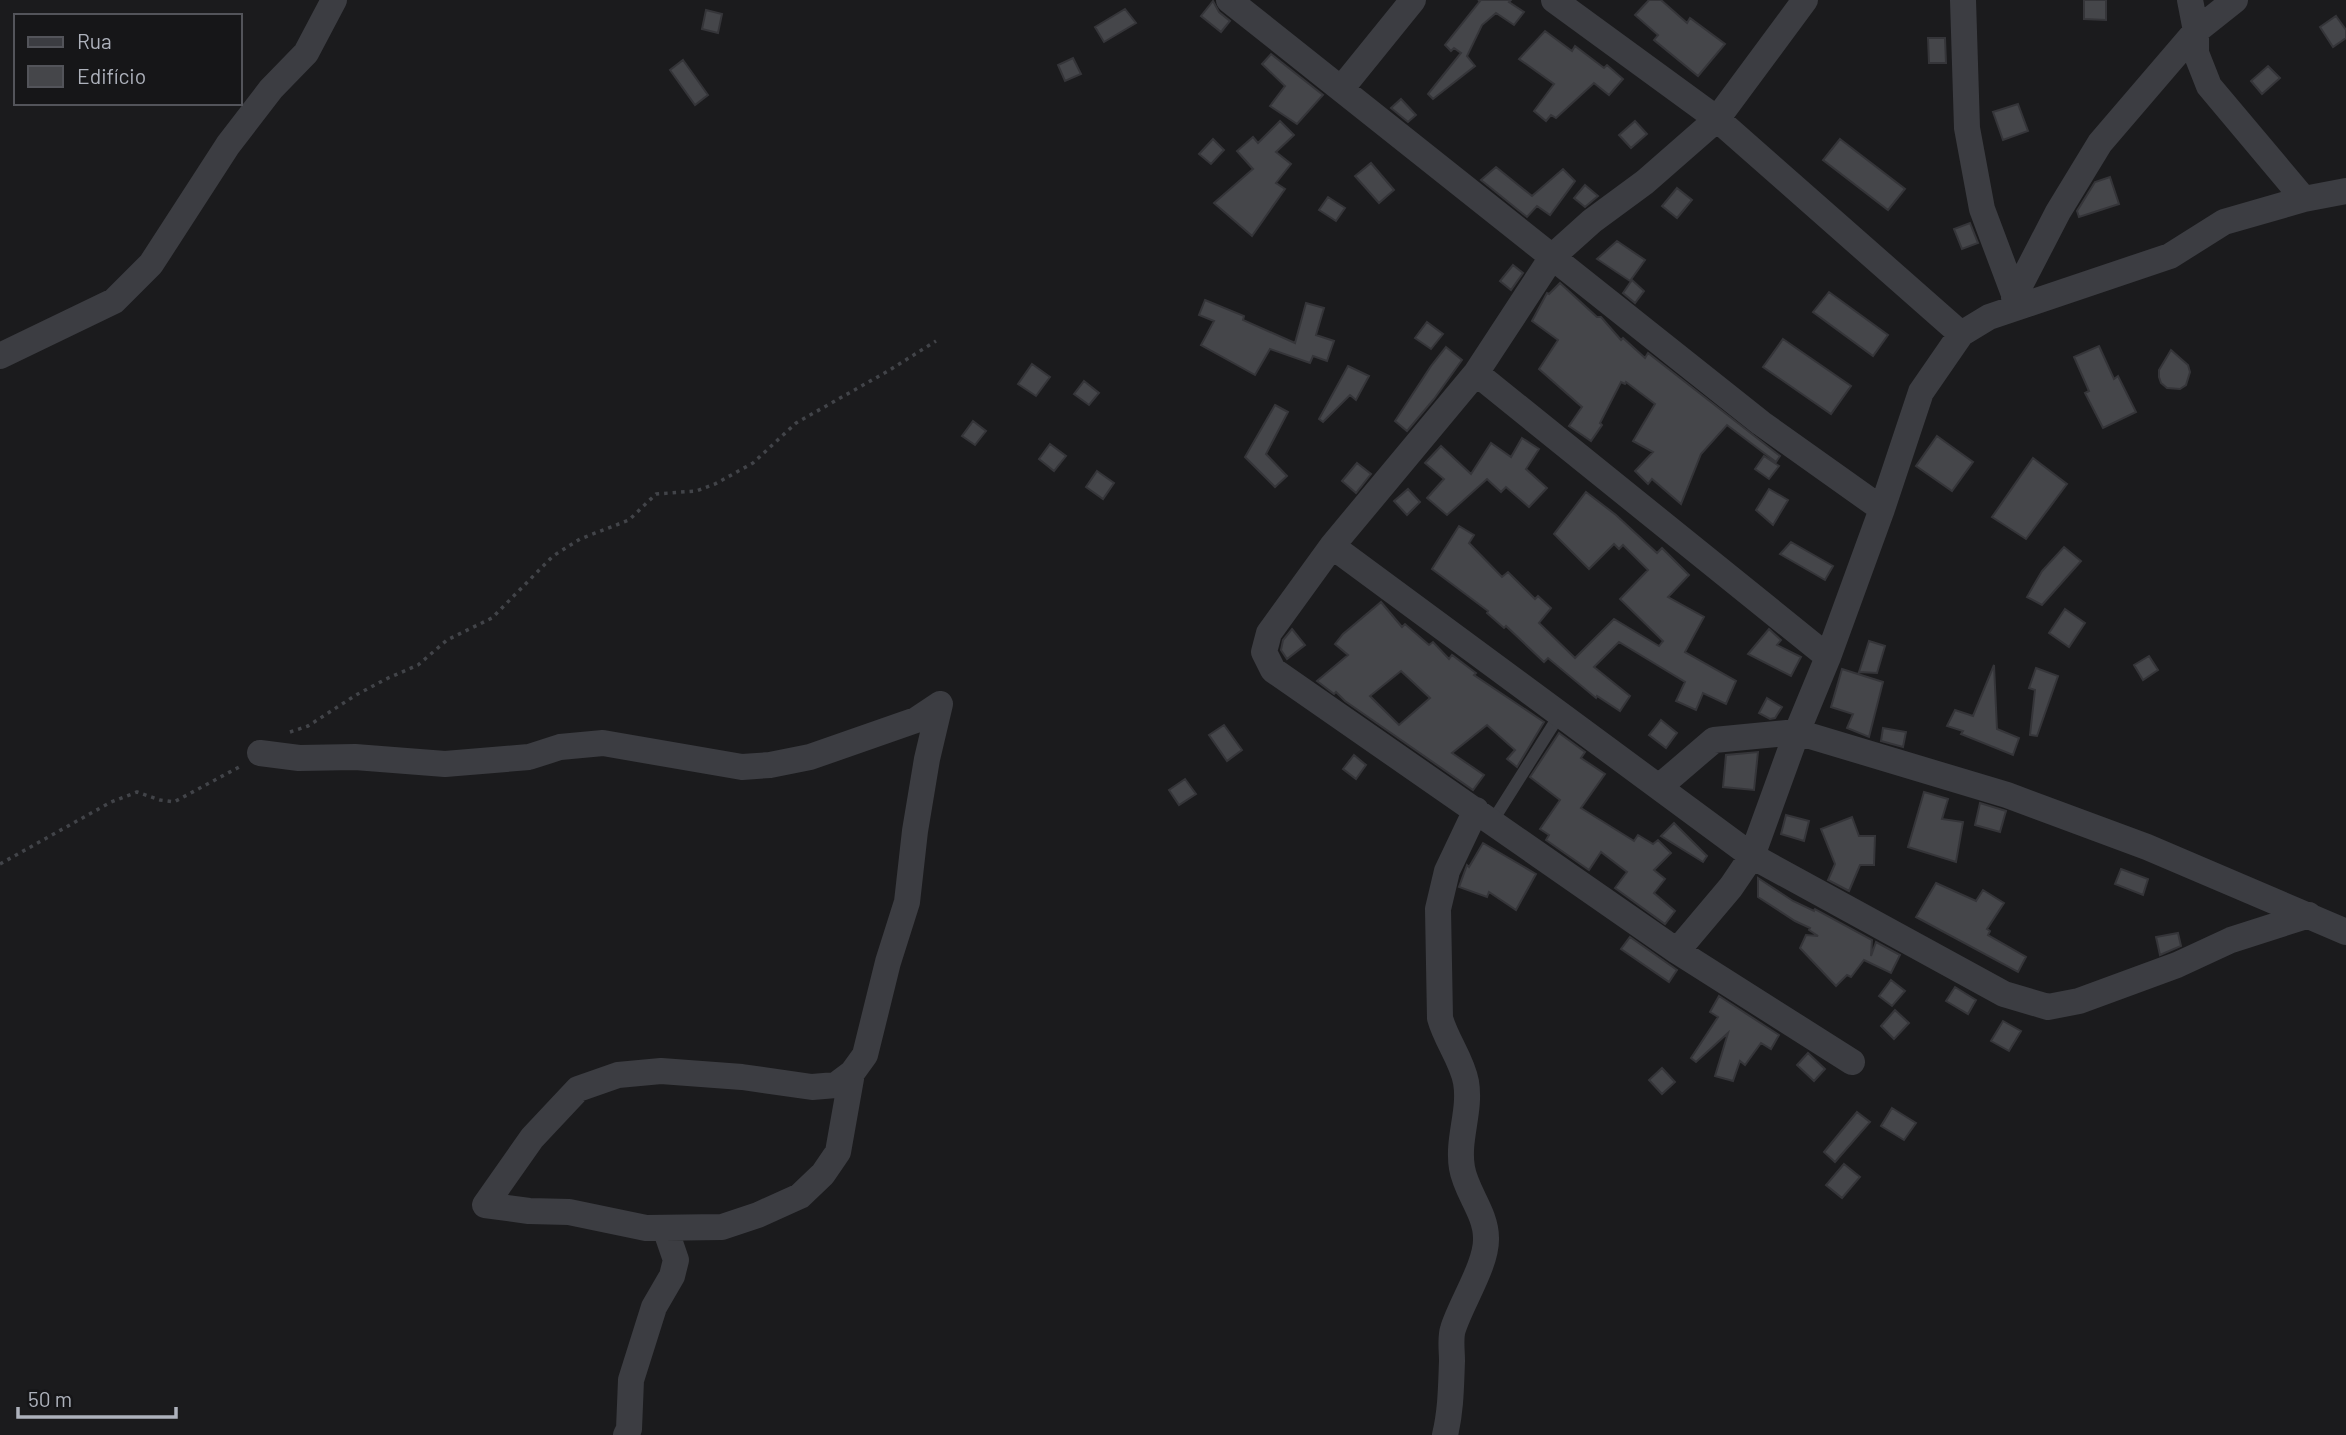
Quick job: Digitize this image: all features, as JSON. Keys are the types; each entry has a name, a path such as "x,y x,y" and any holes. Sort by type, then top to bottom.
{"street":[{"path":"0,356 114,301 151,264 228,145 271,89 306,53 334,0"},
{"path":"1229,0 1761,423 1882,509"},
{"path":"1341,89 1413,0"},
{"path":"1554,0 1717,119 1962,334"},
{"path":"1805,0 1717,119 1646,182 1592,220 1552,257 1476,373 1332,546 1269,633 1264,652 1273,670 1677,951 1852,1062"},
{"path":"1963,0 1967,128 1982,209 2016,302"},
{"path":"2190,0 2196,31 2196,53 2209,86 2304,200"},
{"path":"2016,302 2058,212 2101,144 2196,31 2235,0"},
{"path":"1677,951 1731,887 1752,856 1882,509 1921,392 1962,334 2016,302 2170,256 2224,222 2346,191"},
{"path":"1476,373 1828,657"},
{"path":"1332,546 1752,856 2004,994 2048,1007 2078,1001 2177,965 2231,940 2309,915"},
{"path":"260,753 299,758 355,757 445,764 528,757 560,747 603,743 742,767 770,765 810,757 916,720 940,704 919,807 907,902 888,962 865,1055 852,1073 836,1086 812,1087 742,1077 661,1071 618,1075 578,1089 532,1138 485,1205 528,1211 569,1212 646,1228 722,1227 758,1215 800,1196 822,1174 838,1152 852,1073"},
{"path":"1659,787 1714,740 1797,732 2007,795 2147,847 2346,932"},
{"path":"1445,1435 1451,1412 1452,1332 1483,1257 1487,1237 1462,1170 1460,1143 1466,1083 1456,1056 1444,1035 1440,1018 1437,909 1447,871 1484,816"},
{"path":"626,1435 629,1429 631,1380 654,1307 672,1276 676,1260 665,1228"}],"lane":[{"path":"1484,816 1560,714"}],"path":[{"path":"0,864 111,802 137,792 174,802 224,776 260,753 282,734 308,726 386,679 418,665 447,640 492,618 552,556 580,539 629,520 656,494 696,491 724,479 752,463 796,423 936,341"}],"building":[{"path":"1478,0 1511,0 1509,2 1524,12 1514,25 1496,13 1482,25 1467,56 1475,66 1433,99 1428,94 1461,53 1454,48 1451,51 1445,45 1480,1"},
{"path":"1649,0 1661,0 1687,23 1690,18 1725,44 1698,76 1654,40 1658,35 1635,15"},
{"path":"2084,0 2106,0 2106,20 2084,19"},
{"path":"1213,1 1219,12 1230,21 1221,32 1201,16"},
{"path":"1125,9 1136,23 1104,42 1095,27"},
{"path":"706,10 722,14 718,33 702,29"},
{"path":"2336,16 2346,30 2346,38 2333,47 2320,27"},
{"path":"1545,31 1572,51 1575,46 1604,68 1607,65 1623,79 1609,95 1594,83 1556,118 1551,115 1546,121 1534,111 1554,84 1519,59"},
{"path":"1928,38 1945,38 1946,63 1929,63"},
{"path":"1271,54 1323,95 1297,124 1270,106 1285,86 1262,64"},
{"path":"1073,58 1081,74 1065,81 1058,65"},
{"path":"683,60 708,95 695,105 670,70"},
{"path":"2268,66 2280,78 2262,94 2251,81"},
{"path":"1401,99 1416,115 1408,122 1391,108"},
{"path":"2018,104 2028,131 2003,140 1993,112"},
{"path":"1280,121 1294,135 1276,152 1291,164 1276,183 1285,189 1252,236 1214,203 1253,169 1237,151 1253,137 1258,143"},
{"path":"1635,121 1647,134 1631,148 1619,135"},
{"path":"1213,139 1224,150 1211,164 1199,154"},
{"path":"1840,139 1905,189 1888,210 1823,160"},
{"path":"1371,163 1394,190 1379,203 1355,176"},
{"path":"1496,167 1532,196 1563,169 1575,181 1550,215 1537,206 1527,217 1481,180"},
{"path":"2110,177 2119,204 2079,217 2077,211 2095,182"},
{"path":"1585,185 1598,196 1585,207 1574,198"},
{"path":"1677,188 1692,200 1677,218 1662,206"},
{"path":"1328,197 1345,208 1336,221 1319,210"},
{"path":"1970,223 1978,243 1962,249 1954,229"},
{"path":"1617,241 1645,260 1630,281 1597,259"},
{"path":"1513,265 1523,273 1511,290 1500,281"},
{"path":"1632,280 1644,291 1635,303 1623,293"},
{"path":"1560,283 1597,317 1601,317 1621,340 1623,338 1645,358 1648,353 1780,456 1776,462 1727,425 1701,454 1681,504 1652,479 1648,484 1635,471 1653,452 1633,441 1655,404 1626,382 1621,382 1600,423 1602,425 1591,441 1569,426 1582,407 1539,369 1558,340 1532,321 1547,293"},
{"path":"1829,292 1888,335 1873,356 1813,312"},
{"path":"1205,300 1244,316 1243,320 1295,343 1306,303 1324,308 1316,335 1334,341 1327,361 1313,356 1310,363 1270,349 1255,375 1201,345 1214,321 1199,315"},
{"path":"1427,322 1443,334 1431,349 1415,338"},
{"path":"1783,339 1851,386 1831,414 1763,367"},
{"path":"2099,346 2114,379 2118,376 2136,412 2103,428 2085,393 2089,391 2074,357"},
{"path":"1446,347 1462,360 1407,431 1395,421"},
{"path":"2171,350 2188,365 2190,372 2186,385 2180,389 2167,388 2159,377 2159,370"},
{"path":"1032,364 1050,377 1036,396 1018,384"},
{"path":"1348,366 1369,376 1356,400 1350,395 1323,422 1319,419"},
{"path":"1084,381 1099,393 1089,405 1074,394"},
{"path":"1275,405 1288,412 1266,454 1287,476 1275,487 1245,457"},
{"path":"973,421 986,431 975,445 962,436"},
{"path":"1937,436 1973,462 1952,491 1916,466"},
{"path":"1522,438 1539,449 1526,469 1547,488 1529,507 1506,487 1501,492 1487,479 1447,515 1427,498 1444,479 1425,463 1441,446 1471,474 1491,443 1511,457"},
{"path":"1050,444 1066,456 1054,471 1039,459"},
{"path":"1764,456 1779,466 1769,479 1755,469"},
{"path":"2033,458 2067,484 2026,539 1992,517"},
{"path":"1357,463 1371,474 1356,493 1342,481"},
{"path":"1097,471 1114,483 1103,499 1086,487"},
{"path":"1408,489 1420,502 1407,515 1394,501"},
{"path":"1769,489 1788,500 1773,525 1756,510"},
{"path":"1586,492 1616,515 1657,553 1662,548 1689,575 1668,597 1704,617 1685,652 1736,681 1726,704 1703,693 1696,710 1676,701 1685,682 1619,642 1594,667 1630,696 1620,711 1597,696 1596,698 1548,658 1544,662 1506,626 1504,628 1487,613 1488,611 1432,569 1459,526 1474,535 1469,543 1502,577 1508,572 1535,599 1538,596 1551,608 1539,623 1575,658 1614,619 1659,646 1663,641 1620,599 1648,570 1623,545 1619,549 1614,544 1589,569 1554,534"},
{"path":"1791,542 1833,566 1825,580 1780,554"},
{"path":"2064,547 2081,561 2042,605 2027,597 2042,571"},
{"path":"1381,602 1402,627 1405,624 1429,645 1433,642 1449,659 1452,655 1476,673 1474,675 1544,722 1517,767 1507,759 1515,750 1487,725 1452,753 1484,775 1473,790 1317,681 1348,655 1335,644","holes":["1401,671 1430,698 1399,725 1370,696"]},
{"path":"2065,609 2085,623 2069,647 2049,633"},
{"path":"1292,629 1305,645 1287,659 1281,650 1283,640"},
{"path":"1769,629 1781,640 1777,645 1801,657 1791,676 1748,654"},
{"path":"1869,641 1885,646 1877,673 1859,672"},
{"path":"2149,656 2158,670 2143,680 2134,665"},
{"path":"1994,665 1997,729 2019,738 2013,755 1947,726 1955,710 1973,716"},
{"path":"2036,668 2058,676 2037,736 2030,735 2035,690 2029,688"},
{"path":"1842,669 1883,682 1869,737 1847,728 1853,714 1831,707"},
{"path":"1767,698 1782,707 1775,718 1770,719 1759,713"},
{"path":"1661,720 1677,733 1666,748 1649,735"},
{"path":"1224,725 1242,750 1227,761 1209,735"},
{"path":"1883,728 1906,732 1903,747 1881,741"},
{"path":"1559,733 1585,752 1581,758 1605,774 1581,808 1634,841 1638,835 1653,844 1658,840 1671,853 1654,870 1665,879 1654,893 1675,911 1665,924 1615,888 1627,872 1601,852 1589,870 1546,840 1549,835 1540,829 1560,800 1530,777"},
{"path":"1758,752 1754,790 1723,787 1726,755"},
{"path":"1354,755 1366,765 1356,779 1343,769"},
{"path":"1185,779 1196,794 1179,805 1169,790"},
{"path":"1924,792 1948,799 1942,819 1963,822 1956,862 1908,847"},
{"path":"1980,803 2006,811 2000,832 1975,825"},
{"path":"1786,815 1809,821 1804,841 1781,834"},
{"path":"1852,817 1859,836 1875,836 1874,865 1860,865 1849,891 1828,880 1835,864 1821,829"},
{"path":"1674,823 1707,856 1703,862 1661,836"},
{"path":"1483,843 1536,874 1516,910 1489,892 1487,897 1459,887 1467,865 1469,867"},
{"path":"2121,869 2148,879 2143,895 2115,884"},
{"path":"1758,878 1793,901 1814,911 1815,909 1872,940 1871,956 1876,942 1900,955 1891,973 1864,960 1851,977 1847,975 1836,986 1800,948 1806,935 1818,936 1809,930 1810,928 1758,897"},
{"path":"1936,883 1976,901 1983,890 2004,903 1987,929 1990,931 1988,935 2026,957 2018,972 1916,917"},
{"path":"2178,933 2181,946 2160,955 2156,937"},
{"path":"1630,937 1677,970 1669,982 1621,949"},
{"path":"1891,980 1905,991 1892,1006 1879,996"},
{"path":"1955,987 1976,1000 1968,1014 1946,1001"},
{"path":"1719,996 1779,1035 1771,1049 1761,1043 1745,1065 1740,1061 1733,1081 1715,1076 1728,1033 1696,1062 1691,1058 1718,1017 1710,1012"},
{"path":"1895,1010 1909,1023 1894,1039 1881,1026"},
{"path":"2003,1021 2021,1031 2009,1051 1991,1041"},
{"path":"1808,1053 1825,1069 1814,1081 1797,1065"},
{"path":"1662,1068 1675,1082 1662,1094 1649,1080"},
{"path":"1892,1108 1916,1123 1904,1140 1881,1126"},
{"path":"1857,1112 1870,1122 1835,1162 1824,1152"},
{"path":"1844,1164 1860,1177 1842,1198 1826,1185"}]}
